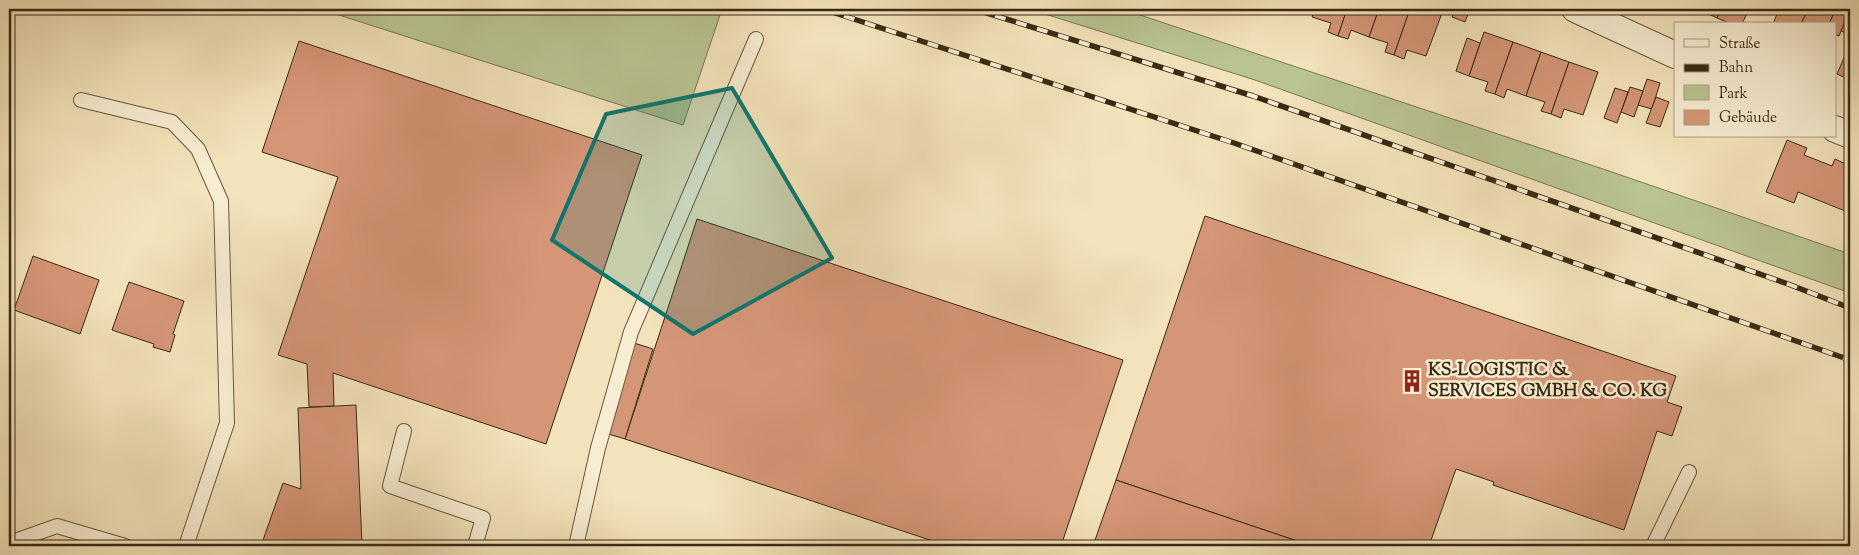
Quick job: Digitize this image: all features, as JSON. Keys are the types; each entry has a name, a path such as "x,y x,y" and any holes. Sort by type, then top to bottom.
{"street":[{"path":"1575,9 1674,55"},
{"path":"1836,129 1850,135"}],"lane":[{"path":"576,546 598,448 631,332 756,39"},
{"path":"80,100 172,122 198,149 221,201 227,423 186,546"},
{"path":"404,431 390,486 483,518 474,546"},
{"path":"1653,546 1690,472"},
{"path":"9,543 57,526 125,546"}],"highlighted area":[{"path":"732,88 832,258 693,334 552,240 606,114"}],"green space":[{"path":"320,9 722,9 683,125"},
{"path":"1029,9 1122,9 1609,171 1850,254 1850,293 1255,80"}],"building":[{"path":"1315,9 1347,9 1338,36 1328,32 1331,23 1312,17"},
{"path":"1347,9 1379,9 1369,37 1351,30 1348,39 1338,36"},
{"path":"1379,9 1410,9 1394,55 1385,52 1388,43 1369,37"},
{"path":"1410,9 1430,9 1442,13 1426,56 1407,50 1404,59 1394,55"},
{"path":"1455,9 1470,9 1465,22 1452,17"},
{"path":"1698,9 1721,9 1717,18"},
{"path":"1721,9 1749,9 1743,22 1726,22 1717,18"},
{"path":"1779,9 1808,9 1802,22 1774,22"},
{"path":"1808,9 1835,10 1830,22 1802,22"},
{"path":"1836,9 1850,10 1839,36 1836,34 1836,22 1830,22"},
{"path":"1850,10 1850,35 1841,31"},
{"path":"1484,32 1513,42 1495,94 1485,91 1488,82 1469,76"},
{"path":"1467,38 1480,43 1469,76 1456,71"},
{"path":"299,41 642,155 546,444 333,373 334,406 309,407 307,364 278,355 338,177 262,152"},
{"path":"1513,42 1541,52 1526,96 1507,89 1504,98 1495,94"},
{"path":"1850,44 1850,80 1837,74"},
{"path":"1541,52 1569,62 1551,114 1541,111 1545,102 1526,96"},
{"path":"1569,62 1598,72 1583,115 1564,109 1561,118 1551,114"},
{"path":"1647,79 1660,83 1652,109 1638,105"},
{"path":"1630,87 1643,91 1634,117 1621,112"},
{"path":"1615,88 1628,92 1617,123 1604,118"},
{"path":"1656,97 1669,102 1660,127 1646,123"},
{"path":"1787,140 1807,148 1804,155 1832,166 1835,159 1850,166 1850,213 1798,192 1794,203 1766,192"},
{"name":"KS-LOGISTIC & SERVICES GMBH & CO. KG","path":"1205,216 1676,376 1667,402 1682,407 1672,436 1657,431 1624,530 1493,485 1494,482 1456,469 1429,546 1312,546 1116,480"},
{"path":"697,219 1123,360 1061,546 948,546 625,439"},
{"path":"33,256 99,280 80,334 14,310"},
{"path":"129,282 184,301 173,334 175,335 170,352 153,347 154,344 112,330"},
{"path":"634,343 653,349 625,439 605,433"},
{"path":"356,405 362,545 366,546 261,546 283,483 301,489 298,408"},
{"path":"1116,480 1312,546 1093,546"}],"railway":[{"path":"823,9 1234,143 1850,360"},
{"path":"974,9 1253,96 1788,284 1850,308"}],"place":[{"name":"KS-LOGISTIC & SERVICES GMBH & CO. KG","path":"1412,381"}]}
